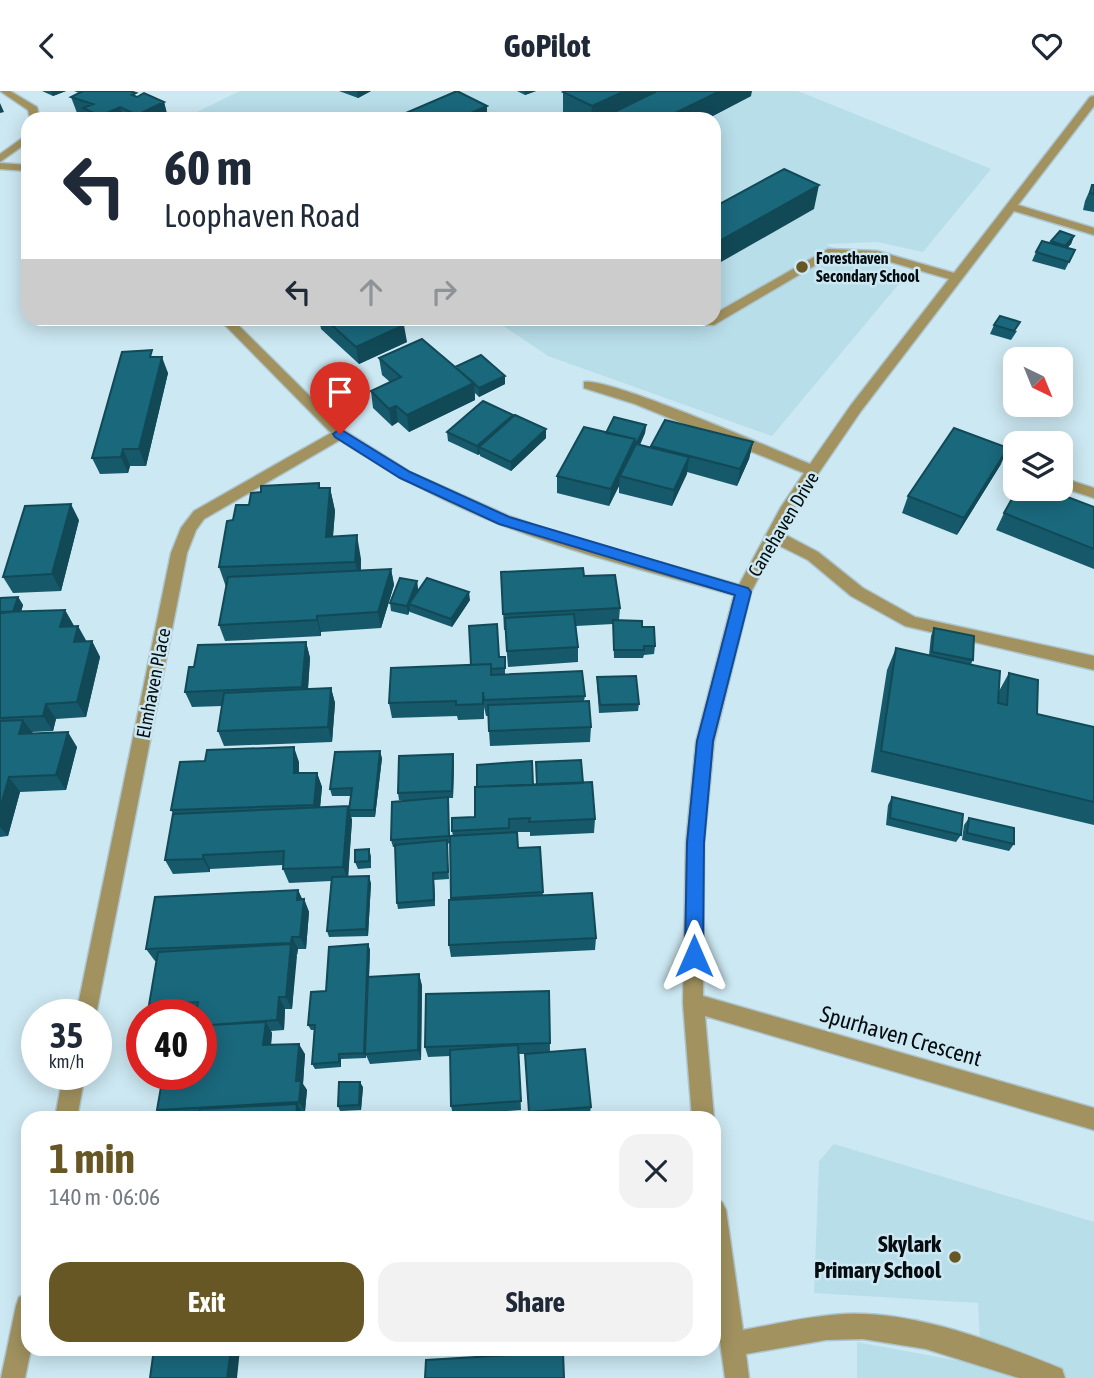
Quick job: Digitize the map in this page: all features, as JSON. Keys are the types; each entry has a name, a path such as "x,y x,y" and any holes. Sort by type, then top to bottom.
{"street":[{"path":"3,91 33,109 34,112"},
{"name":"Canehaven Drive","path":"702,1111 693,1003 695,843 705,741 743,592 772,534 856,408 1094,99"},
{"path":"0,159 21,142"},
{"path":"0,166 21,168"},
{"path":"1013,207 1094,232"},
{"path":"721,316 828,253 843,251 881,254 956,278"},
{"path":"232,326 340,434 405,475 504,520 743,592"},
{"path":"589,385 662,409 813,471"},
{"name":"Elmhaven Place","path":"89,999 179,553 189,528 199,515 224,498 340,434"},
{"path":"1073,486 1094,493"},
{"path":"772,534 813,556 857,592 911,622 1094,663"},
{"name":"Spurhaven Crescent","path":"693,1003 1094,1119"},
{"path":"67,1111 71,1090"},
{"path":"721,1262 737,1378"},
{"path":"732,1344 830,1328 881,1327 944,1342 1053,1378"},
{"path":"16,1366 21,1341"}],"shaded area":[{"name":"Foresthaven Secondary School","path":"240,91 798,91 991,169 923,252 877,242 826,244 853,259 873,261 908,273 772,436 548,356 503,326 721,326 721,112 197,112"},
{"name":"Skylark Primary School","path":"834,1144 1094,1222 1094,1378 857,1378 857,1342 981,1365 978,1303 814,1293 819,1161"}],"building":[{"path":"83,91 130,91 136,93 132,95 137,97 144,93 164,102 143,112 131,112 120,107 109,112 92,112 83,108 93,104 71,97"},
{"path":"457,91 487,106 473,112 408,112"},
{"path":"625,91 592,106 563,92"},
{"path":"657,91 720,91 677,112 614,112"},
{"path":"784,169 819,185 721,240 721,203"},
{"path":"1060,231 1074,236 1065,246 1051,241"},
{"path":"1042,241 1075,250 1069,262 1036,252"},
{"path":"1000,316 1020,322 1014,331 994,325"},
{"path":"333,326 402,326 356,347"},
{"path":"422,339 474,383 407,415 396,406 389,409 371,391 401,377 379,358"},
{"path":"152,350 150,357 162,357 139,449 123,449 121,457 92,458 122,352"},
{"path":"481,355 505,376 479,388 455,367"},
{"path":"483,401 513,415 477,446 447,432"},
{"path":"515,415 546,429 511,462 479,447"},
{"path":"614,417 646,425 635,446 635,439 606,433"},
{"path":"665,420 753,442 740,469 651,446"},
{"path":"584,427 635,439 611,489 557,476"},
{"path":"954,428 1003,446 1003,456 964,518 908,496"},
{"path":"636,444 689,457 674,490 620,476"},
{"path":"319,483 319,488 330,488 326,537 357,535 355,562 219,567 227,521 233,520 236,505 249,505 251,493 261,492 261,486"},
{"path":"1073,499 1094,507 1094,549 1004,513 1011,501"},
{"path":"71,504 52,574 3,577 25,506"},
{"path":"583,568 584,576 615,575 620,608 503,614 501,572"},
{"path":"391,569 378,612 317,616 317,620 219,625 228,577"},
{"path":"400,578 417,581 407,606 390,603"},
{"path":"427,578 469,592 451,619 409,604"},
{"path":"18,597 13,612 0,613 0,598"},
{"path":"65,610 60,627 78,626 74,642 92,641 77,702 46,704 43,716 0,718 0,612"},
{"path":"574,614 578,647 507,651 505,618"},
{"path":"613,620 642,621 642,627 654,627 655,646 644,646 644,650 614,650"},
{"path":"497,624 499,657 505,657 505,668 491,669 491,664 471,665 469,626"},
{"path":"934,628 974,636 973,660 932,652"},
{"path":"306,642 302,687 185,692 189,667 194,667 198,645"},
{"path":"896,648 1000,671 998,703 1007,705 1009,673 1038,680 1037,714 1094,727 1094,802 881,751"},
{"path":"491,664 491,675 582,671 585,696 484,700 483,692 483,704 456,705 456,701 389,703 391,668"},
{"path":"636,676 639,704 600,705 597,677"},
{"path":"331,688 328,727 218,731 224,693"},
{"path":"589,701 591,727 489,731 488,705"},
{"path":"23,720 19,734 68,732 56,775 9,777 0,808 0,721"},
{"path":"294,747 294,773 317,773 314,805 171,810 180,762 205,761 207,750"},
{"path":"380,751 374,810 349,810 352,788 330,789 335,752"},
{"path":"453,754 452,791 398,793 399,756"},
{"path":"581,760 583,783 537,785 536,762"},
{"path":"532,761 533,785 477,787 477,765"},
{"path":"592,782 595,819 529,822 530,818 509,819 509,828 452,831 452,818 475,817 475,787"},
{"path":"448,797 449,836 391,840 392,802"},
{"path":"892,797 963,814 961,835 890,818"},
{"path":"348,806 343,867 283,869 284,851 203,855 203,859 165,860 173,814"},
{"path":"969,818 1014,828 1014,844 967,833"},
{"path":"517,832 518,848 540,847 543,892 451,898 450,836"},
{"path":"447,840 448,872 433,873 434,900 397,903 395,845"},
{"path":"369,849 369,861 355,862 355,850"},
{"path":"369,876 366,929 327,931 332,877"},
{"path":"298,890 297,900 304,899 300,937 292,937 291,943 146,949 155,897"},
{"path":"592,893 596,938 449,945 449,900"},
{"path":"291,944 286,997 279,997 277,1020 217,1025 217,999 150,999 158,952"},
{"path":"368,944 364,1053 339,1054 339,1062 312,1064 315,1025 308,1025 311,992 326,991 329,947"},
{"path":"419,974 418,1050 365,1054 368,977"},
{"path":"549,991 550,1043 425,1047 426,994"},
{"path":"266,1022 263,1045 299,1044 296,1081 301,1081 299,1102 157,1110 160,1090 217,1090 217,1025"},
{"path":"518,1045 521,1101 451,1106 450,1050"},
{"path":"585,1049 591,1107 529,1111 525,1054"},
{"path":"339,1082 360,1082 359,1105 338,1106"},
{"path":"297,1104 296,1111 200,1109"},
{"path":"153,1356 230,1356 227,1378 150,1378"},
{"path":"563,1356 564,1378 425,1378 426,1360"}],"place":[{"name":"Foresthaven Secondary School","path":"802,267"},
{"name":"Skylark Primary School","path":"955,1257"}],"route":[{"path":"340,434 405,475 504,520 552,537 743,592 705,741 695,843 694,956"}]}
